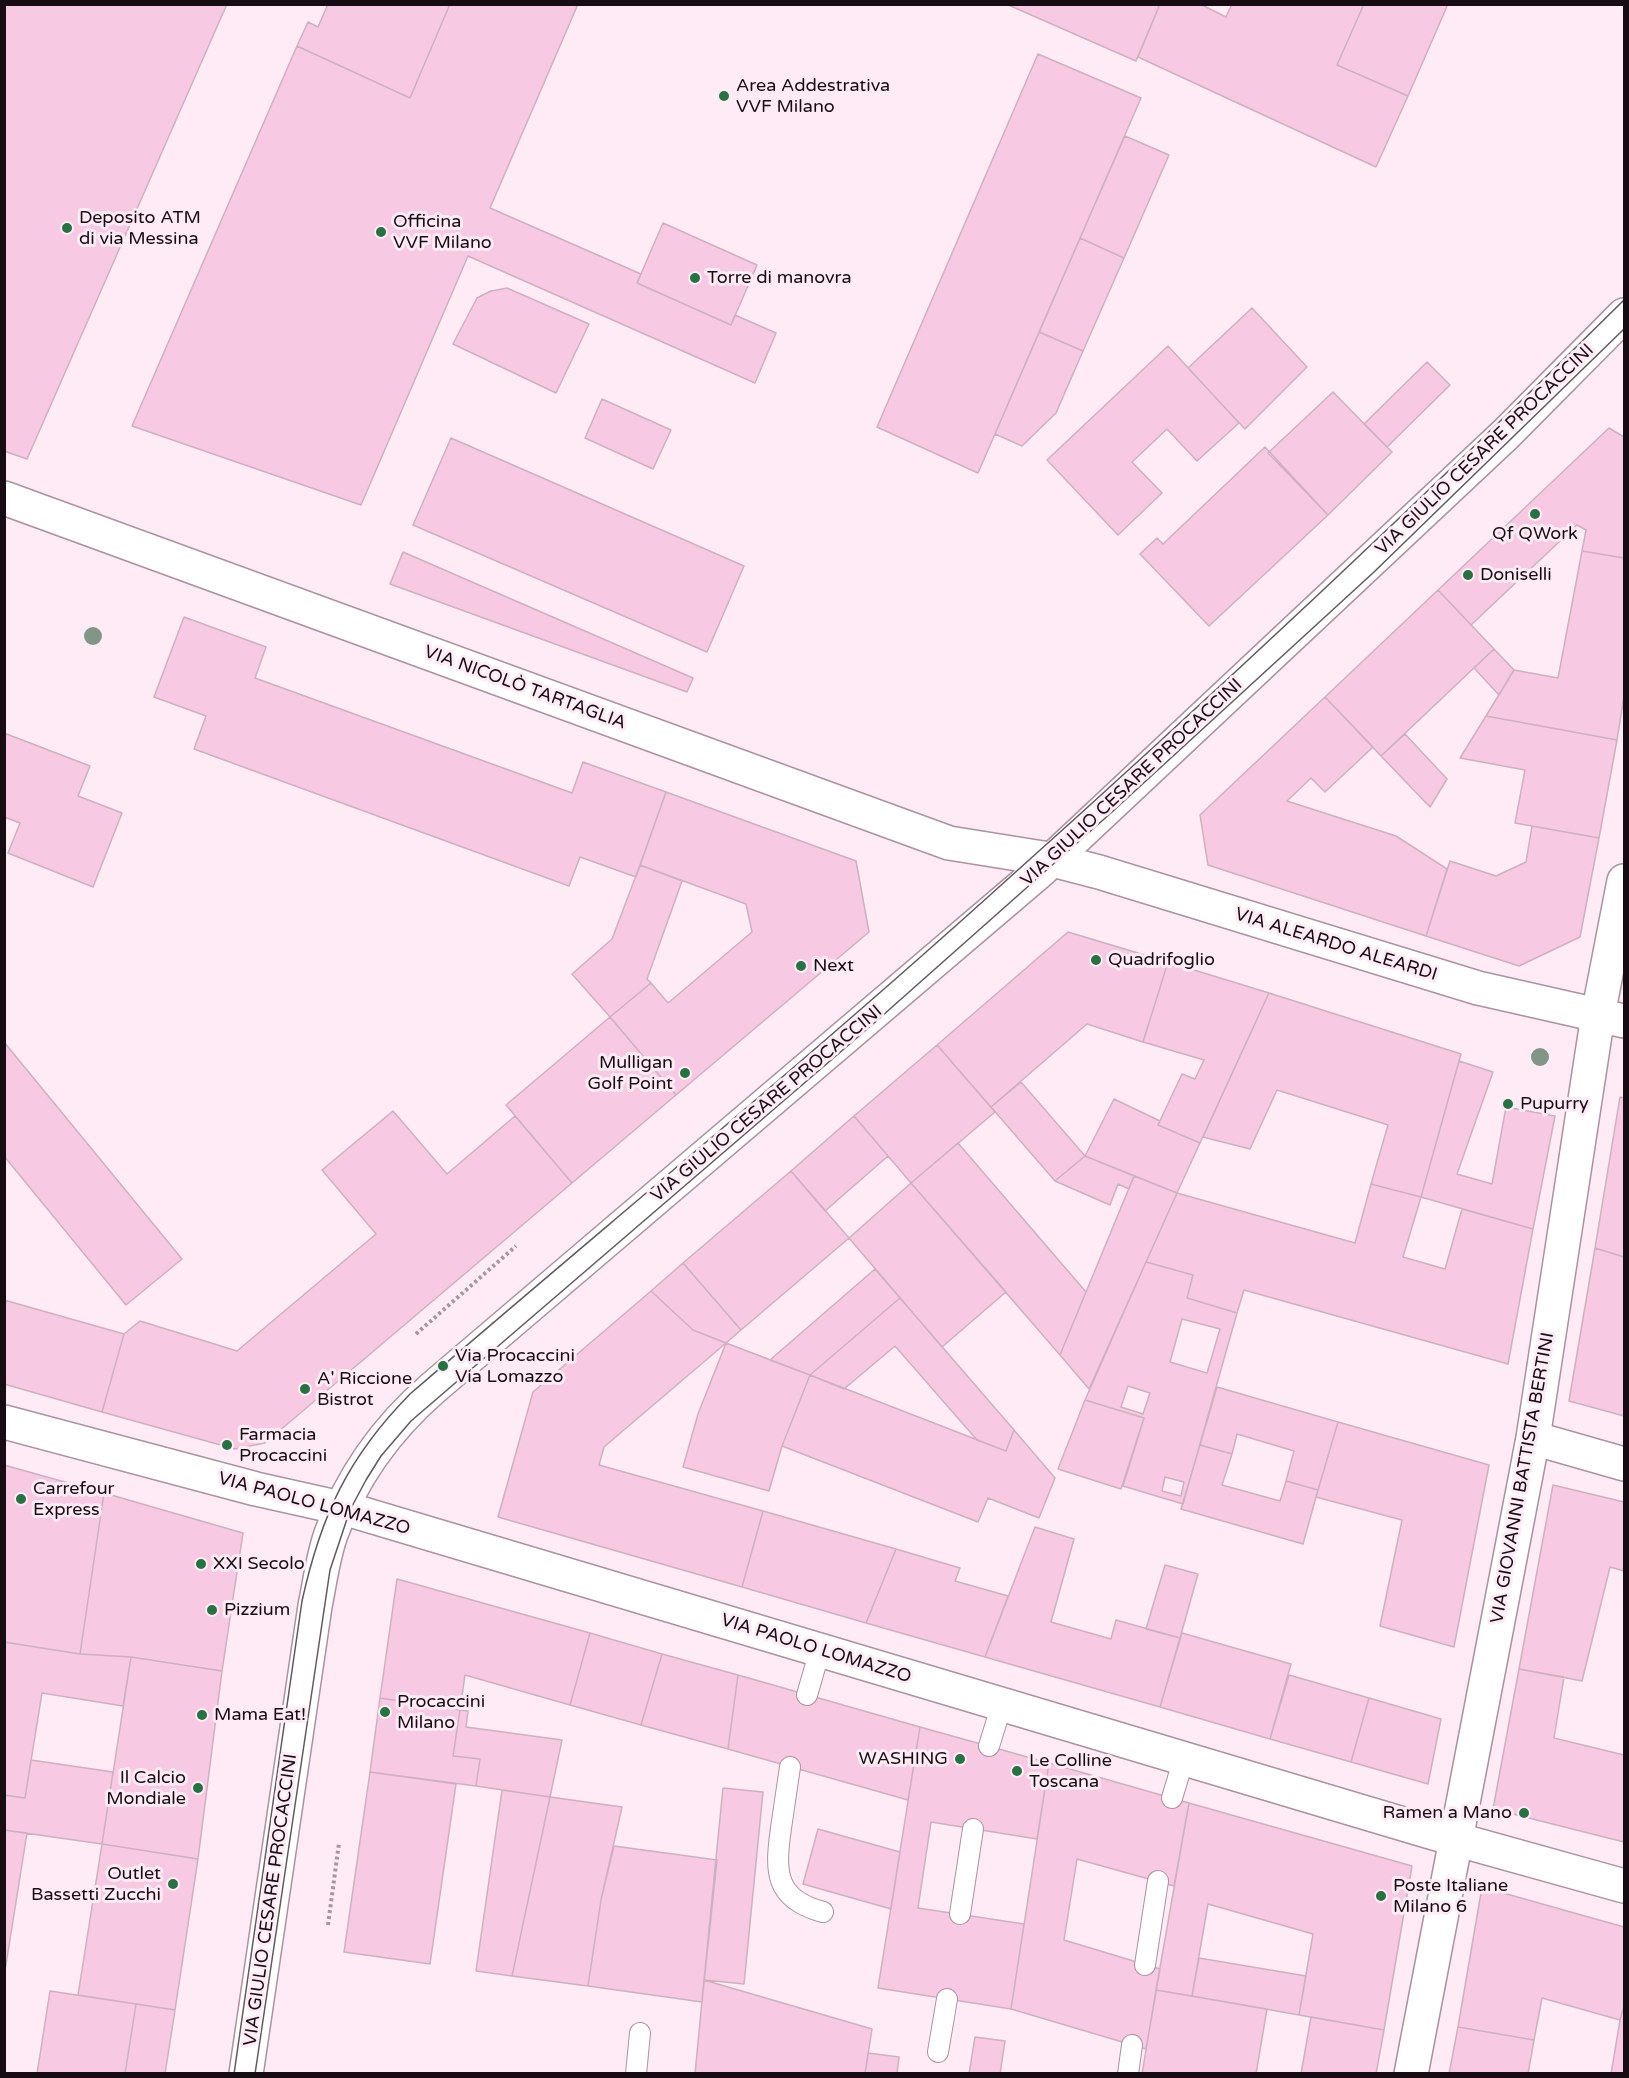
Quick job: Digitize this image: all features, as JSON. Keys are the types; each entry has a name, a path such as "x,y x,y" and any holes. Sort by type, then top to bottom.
{"street":[{"name":"VIA GIULIO CESARE PROCACCINI","path":"246,2073 315,1606 330,1535 358,1474 386,1433 419,1400 1031,879 1049,859 1506,434 1624,315"},
{"name":"VIA NICOLÒ TARTAGLIA","path":"4,498 949,843 1049,859"},
{"name":"VIA ALEARDO ALEARDI","path":"1049,859 1478,988 1611,1018"},
{"name":"VIA GIOVANNI BATTISTA BERTINI","path":"1411,2073 1611,1018 1624,881"},
{"name":"VIA PAOLO LOMAZZO","path":"4,1422 256,1489 342,1507 1454,1839 1624,1886"},
{"path":"1533,1438 1624,1464"}],"lane":[{"path":"807,1695 820,1650"},
{"path":"989,1746 1002,1704"},
{"path":"1172,1798 1184,1758"},
{"path":"790,1767 776,1864 783,1887 802,1907 823,1912"},
{"path":"960,1914 973,1829"},
{"path":"1145,1965 1158,1881"},
{"path":"938,2052 947,1999"},
{"path":"636,2073 640,2033"},
{"path":"1128,2073 1132,2045"}],"path":[{"path":"416,1334 516,1246"},
{"path":"328,1925 339,1843"}],"building":[{"name":"Deposito ATM di via Messina","path":"4,4 227,4 27,459 4,451"},
{"path":"328,4 450,4 410,98 297,46 308,22 318,27"},
{"name":"Officina VVF Milano","path":"450,4 578,4 490,208 641,274 637,283 731,325 735,315 776,333 755,383 468,256 361,505 132,426 297,46 410,98"},
{"path":"1006,4 1160,4 1136,61"},
{"path":"1160,4 1200,4 1226,17 1232,4 1364,4 1337,65 1408,96 1376,167 1138,57"},
{"path":"1364,4 1448,4 1408,96 1337,65"},
{"path":"1038,54 1141,98 978,473 877,427"},
{"path":"1125,136 1169,155 1124,258 1080,238"},
{"name":"Torre di manovra","path":"663,223 757,265 731,325 637,283"},
{"path":"1080,238 1124,258 1083,351 1039,332"},
{"path":"507,288 589,324 556,393 453,344 477,298 491,291"},
{"path":"1252,308 1307,367 1245,429 1188,368"},
{"path":"1039,332 1083,351 1056,413 1022,446 995,434"},
{"path":"1168,346 1239,423 1197,461 1167,429 1132,462 1162,493 1118,535 1047,460"},
{"path":"1427,362 1450,385 1387,447 1364,424"},
{"path":"1333,392 1392,452 1328,515 1268,453"},
{"path":"602,399 671,430 653,469 585,438"},
{"path":"1609,428 1624,437 1624,558 1582,551 1586,530 1577,525 1471,625 1438,590"},
{"path":"451,438 744,566 707,652 413,525"},
{"path":"1265,447 1328,515 1209,626 1140,554 1157,538 1163,544"},
{"path":"1582,551 1624,558 1624,697 1617,740 1486,716 1514,670 1558,678"},
{"path":"403,552 693,678 687,692 390,584"},
{"path":"1438,590 1494,649 1381,756 1325,697"},
{"path":"184,617 266,647 255,678 572,793 583,762 666,792 636,877 580,857 569,886 194,749 206,716 154,697"},
{"path":"1494,649 1514,670 1499,695 1474,668"},
{"path":"1325,697 1373,747 1325,792 1311,778 1287,801 1396,836 1447,869 1426,936 1208,865 1200,815"},
{"path":"1486,716 1617,740 1599,838 1515,823 1525,770 1460,758"},
{"path":"4,733 90,766 78,796 122,813 93,887 8,853 20,823 4,817"},
{"path":"1405,734 1447,779 1430,807 1381,756"},
{"path":"666,792 856,861 869,932 676,1095 610,1017 651,983 668,1003 752,932 746,904 640,865"},
{"path":"1532,826 1599,838 1580,937 1519,966 1426,936 1450,861 1496,876 1526,862"},
{"path":"640,865 682,881 647,979 651,983 610,1017 572,974 612,939"},
{"path":"1068,932 1168,962 1143,1042 1087,1024 991,1107 937,1045"},
{"path":"1168,962 1269,993 1200,1143 1158,1125 1182,1074 1195,1079 1204,1060 1143,1042"},
{"path":"1269,993 1461,1054 1421,1197 1371,1184 1388,1125 1277,1090 1250,1149 1203,1137"},
{"path":"610,1017 676,1095 572,1183 506,1105"},
{"path":"4,1042 182,1259 126,1305 4,1156"},
{"path":"937,1045 995,1112 911,1183 854,1116"},
{"path":"1459,1061 1493,1072 1457,1174 1492,1184 1506,1107 1555,1116 1533,1229 1421,1197"},
{"path":"1021,1082 1085,1156 1055,1181 991,1107"},
{"path":"1620,1097 1624,1098 1624,1257 1595,1248"},
{"path":"1114,1099 1160,1121 1158,1125 1200,1143 1177,1193 1085,1156"},
{"path":"393,1111 447,1174 515,1116 572,1183 265,1443 235,1449 102,1412 124,1334 140,1321 237,1351 376,1234 322,1170"},
{"path":"854,1116 888,1156 825,1211 791,1171"},
{"path":"958,1143 1086,1292 1060,1355 911,1183"},
{"path":"1085,1156 1134,1176 1129,1189 1118,1184 1110,1205 1055,1181"},
{"path":"791,1171 849,1238 741,1330 683,1263"},
{"path":"1134,1176 1177,1193 1089,1389 1060,1355"},
{"path":"911,1183 1006,1292 942,1347 849,1238"},
{"path":"1371,1184 1421,1197 1403,1257 1445,1269 1462,1209 1533,1229 1508,1364 1244,1290 1237,1313 1187,1298 1193,1275 1146,1262 1177,1193 1355,1243"},
{"path":"1595,1248 1624,1257 1624,1416 1569,1401"},
{"path":"1146,1262 1193,1275 1187,1298 1237,1313 1183,1504 1123,1486 1144,1418 1085,1400","holes":["1182,1319 1220,1329 1207,1373 1170,1362","1128,1386 1150,1393 1143,1414 1121,1407","1165,1477 1184,1482 1181,1496 1162,1491"]},
{"path":"683,1263 741,1330 726,1343 693,1330 651,1291"},
{"path":"875,1269 900,1298 810,1375 770,1360"},
{"path":"651,1291 693,1330 726,1343 604,1447 599,1465 763,1511 742,1587 498,1517 533,1392"},
{"path":"900,1298 1014,1430 1006,1451 977,1440 895,1346 844,1389 810,1375"},
{"path":"4,1300 124,1334 102,1412 4,1384"},
{"path":"726,1343 810,1375 782,1446 769,1491 683,1467 698,1414"},
{"path":"810,1375 1006,1451 1014,1430 1055,1478 1039,1518 988,1498 978,1522 782,1446"},
{"path":"1217,1387 1338,1422 1318,1490 1286,1481 1294,1451 1237,1434 1232,1454 1200,1445"},
{"path":"1085,1400 1144,1418 1121,1489 1058,1469"},
{"path":"1338,1422 1489,1465 1454,1647 1380,1626 1402,1520 1316,1497"},
{"path":"1200,1445 1232,1454 1222,1485 1280,1501 1286,1481 1318,1490 1303,1544 1181,1509"},
{"path":"4,1465 104,1493 80,1654 4,1642"},
{"path":"1553,1485 1624,1502 1624,1571 1610,1567 1582,1681 1519,1669"},
{"path":"104,1493 243,1533 222,1671 131,1657 80,1654"},
{"path":"763,1511 896,1549 866,1623 742,1587"},
{"path":"1035,1527 1074,1539 1051,1622 1111,1639 1116,1620 1180,1638 1160,1707 985,1657"},
{"path":"896,1549 960,1568 955,1581 1008,1596 985,1657 866,1623"},
{"path":"1165,1565 1198,1574 1180,1638 1146,1629"},
{"path":"397,1579 590,1633 570,1705 465,1675 460,1710 380,1698"},
{"path":"590,1633 662,1654 641,1725 570,1705"},
{"path":"1182,1633 1291,1664 1270,1739 1160,1707"},
{"path":"4,1642 80,1654 131,1657 123,1706 42,1693 25,1798 4,1795"},
{"path":"662,1654 738,1675 728,1749 641,1725"},
{"path":"131,1657 222,1671 198,1859 102,1844"},
{"path":"1519,1669 1564,1677 1554,1738 1624,1755 1624,1842 1493,1809"},
{"path":"738,1675 920,1727 908,1800 728,1749"},
{"path":"1289,1675 1369,1698 1351,1762 1270,1739"},
{"path":"380,1698 460,1710 453,1756 480,1759 476,1786 370,1772"},
{"path":"1369,1698 1441,1719 1428,1784 1351,1762"},
{"path":"460,1710 468,1711 466,1727 562,1740 550,1797 476,1786 480,1759 453,1756"},
{"path":"920,1727 1049,1763 1037,1839 931,1822 918,1908 1024,1924 1011,2009 878,1988"},
{"path":"31,1760 113,1772 102,1844 4,1830 4,1795 25,1798"},
{"path":"1049,1763 1189,1803 1174,1886 1077,1859 1064,1940 1160,1969 1146,2049 1011,2009"},
{"path":"370,1772 456,1784 430,1964 344,1952"},
{"path":"723,1788 763,1792 744,1984 704,1980"},
{"path":"502,1790 550,1797 512,1976 476,1971"},
{"path":"550,1797 622,1807 601,1900 588,1986 512,1976"},
{"path":"1189,1803 1412,1866 1384,2030 1299,2015 1313,1934 1208,1904 1192,1996 1156,1990"},
{"path":"818,1829 900,1852 891,1909 803,1884"},
{"path":"4,1830 27,1833 4,1977"},
{"path":"102,1844 198,1859 175,2010 78,1995"},
{"path":"614,1846 717,1860 702,2002 588,1986 601,1900"},
{"path":"1482,1887 1624,1927 1624,2006 1620,2020 1542,1998 1534,2040 1458,2027"},
{"path":"1199,1958 1306,1976 1299,2015 1192,1996"},
{"path":"704,1980 872,2029 865,2074 695,2074"},
{"path":"1156,1990 1267,2009 1256,2074 1142,2074"},
{"path":"50,1991 136,2004 125,2074 37,2074"},
{"path":"136,2004 175,2010 165,2074 125,2074"},
{"path":"1624,2006 1624,2074 1611,2074 1620,2020"},
{"path":"1311,2017 1384,2030 1376,2074 1301,2074"},
{"path":"1458,2027 1534,2040 1528,2074 1449,2074"},
{"path":"975,2037 1005,2041 1000,2074 969,2074"},
{"path":"868,2053 899,2057 897,2074 865,2074"}],"tram line":[{"path":"234,2074 302,1601 318,1541 328,1514 354,1465 388,1417 410,1394 846,1022 1151,750 1390,527 1624,300"},
{"path":"255,2074 330,1570 350,1510 381,1456 411,1421 873,1024 1112,812 1374,572 1624,329"}],"place":[{"name":"Area Addestrativa VVF Milano","path":"724,96"},
{"name":"Deposito ATM di via Messina","path":"67,228"},
{"name":"Officina VVF Milano","path":"381,232"},
{"name":"Torre di manovra","path":"695,278"},
{"name":"Qf QWork","path":"1535,514"},
{"name":"Doniselli","path":"1468,575"},
{"name":"Quadrifoglio","path":"1096,960"},
{"name":"Next","path":"801,966"},
{"name":"Mulligan Golf Point","path":"685,1073"},
{"name":"Pupurry","path":"1508,1104"},
{"name":"Via Procaccini Via Lomazzo","path":"443,1366"},
{"name":"A' Riccione Bistrot","path":"305,1389"},
{"name":"Farmacia Procaccini","path":"227,1445"},
{"name":"Carrefour Express","path":"21,1499"},
{"name":"XXI Secolo","path":"201,1564"},
{"name":"Pizzium","path":"212,1610"},
{"name":"Procaccini Milano","path":"385,1712"},
{"name":"Mama Eat!","path":"202,1715"},
{"name":"WASHING","path":"960,1759"},
{"name":"Le Colline Toscana","path":"1017,1771"},
{"name":"Il Calcio Mondiale","path":"198,1788"},
{"name":"Ramen a Mano","path":"1524,1813"},
{"name":"Outlet Bassetti Zucchi","path":"173,1884"},
{"name":"Poste Italiane Milano 6","path":"1381,1896"}]}
